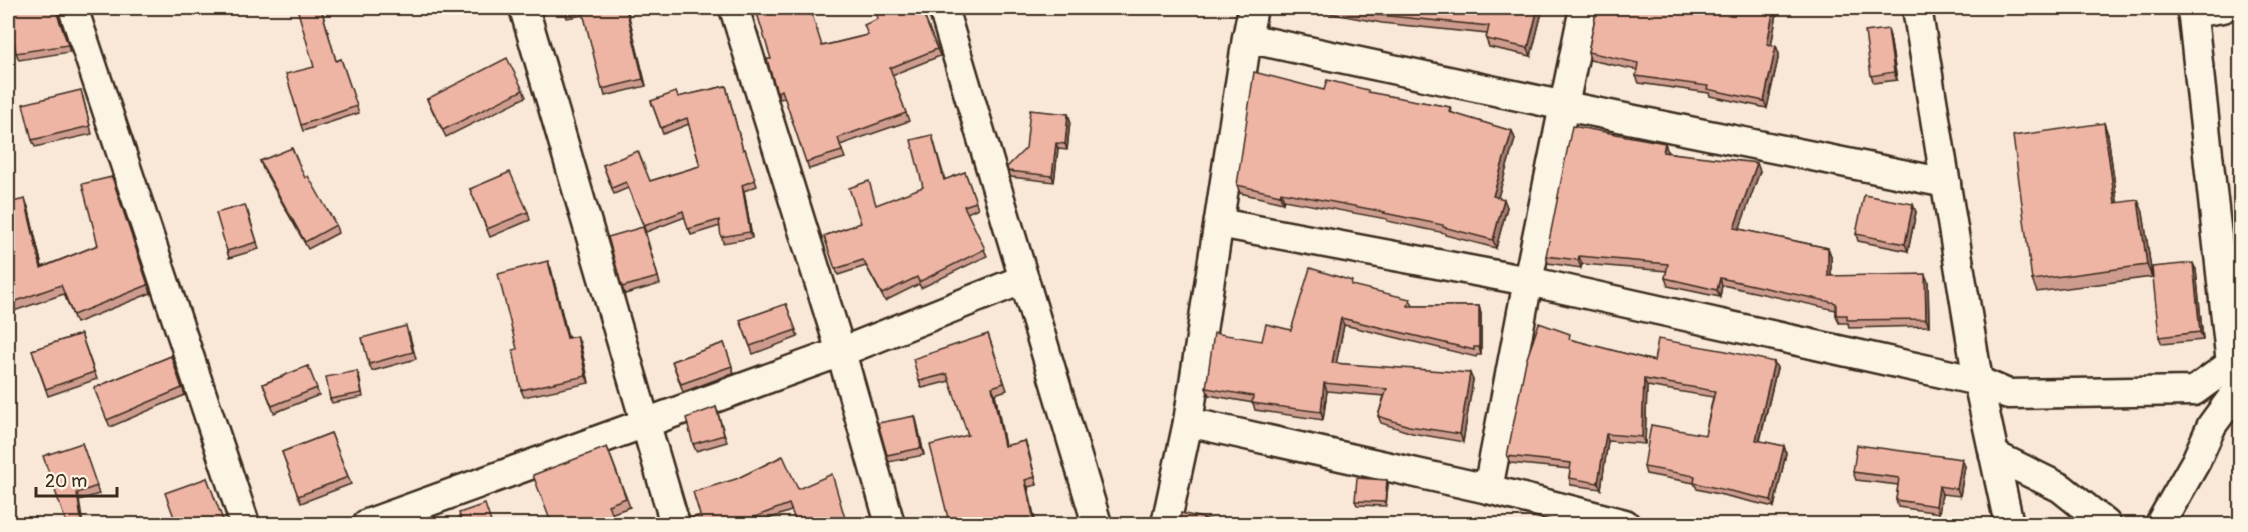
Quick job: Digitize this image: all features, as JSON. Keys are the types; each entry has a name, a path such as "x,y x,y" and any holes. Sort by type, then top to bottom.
{"street":[{"path":"73,8 245,525"},
{"path":"524,8 675,525"},
{"path":"734,8 841,352 890,525"},
{"path":"943,8 1097,525"},
{"path":"1166,525 1188,422 1253,8"},
{"path":"1488,489 1584,8"},
{"path":"1917,8 1978,381 2009,525"},
{"path":"2160,525 2196,461 2212,425 2238,384 2192,10 2223,8"},
{"path":"1247,38 1565,106 1946,183"},
{"path":"1219,223 1528,281 1978,381 2008,394 2194,392 2238,384"},
{"path":"367,525 841,352 1024,279"},
{"path":"1188,422 1488,489 1625,525"},
{"path":"1994,455 2061,488 2106,525"}],"building":[{"path":"9,8 55,8 68,45 16,53"},
{"path":"297,8 321,8 336,61 341,59 357,106 301,125 286,74 314,67"},
{"path":"564,8 582,8 564,11"},
{"path":"582,8 626,8 643,79 602,89"},
{"path":"810,8 822,46 868,35 864,25 878,19 875,8 900,8 900,10 921,8 937,49 890,68 906,113 838,138 842,151 806,162 782,90 777,92 767,59 771,59 756,10"},
{"path":"1339,8 1538,8 1528,48 1486,39 1489,26 1379,15"},
{"path":"1597,8 1774,8 1767,44 1776,46 1764,101 1707,89 1708,86 1636,76 1638,63 1588,52"},
{"path":"1888,29 1894,72 1871,76 1865,32"},
{"path":"507,58 523,90 443,130 427,99"},
{"path":"1254,72 1324,90 1327,80 1368,90 1368,92 1450,107 1449,112 1512,131 1493,196 1504,199 1493,240 1443,227 1443,225 1385,212 1281,192 1280,195 1237,185"},
{"path":"726,86 743,150 745,149 755,180 742,185 750,232 721,237 719,220 688,229 683,211 644,226 626,182 612,188 603,165 638,151 650,181 700,166 687,118 661,128 651,101 676,92 678,97"},
{"path":"81,90 90,126 32,140 23,104"},
{"path":"1030,110 1068,114 1065,144 1056,143 1052,176 1008,171 1007,167 1026,148"},
{"path":"2104,123 2115,203 2138,200 2147,265 2032,280 2013,136"},
{"path":"1572,126 1665,143 1663,152 1757,163 1734,228 1828,248 1828,276 1925,274 1926,319 1847,320 1847,315 1836,315 1836,303 1720,278 1717,290 1665,278 1668,264 1579,256 1578,260 1546,256"},
{"path":"932,135 944,180 965,172 976,202 964,206 985,249 919,282 917,277 882,294 863,260 835,269 824,236 861,223 849,188 869,181 876,205 923,187 911,140"},
{"path":"292,148 305,178 308,176 336,225 305,242 260,161"},
{"path":"510,172 528,212 487,229 470,189"},
{"path":"112,177 148,285 73,315 61,285 8,304 8,203 25,199 41,268 98,245 82,184"},
{"path":"1864,195 1913,204 1905,244 1856,234"},
{"path":"245,205 257,242 227,251 216,213"},
{"path":"643,227 658,277 622,287 608,237"},
{"path":"548,261 567,338 577,336 586,376 521,390 513,350 517,349 498,274"},
{"path":"2193,263 2200,332 2159,337 2152,267"},
{"path":"1310,268 1352,281 1351,285 1410,299 1408,306 1479,306 1479,347 1474,347 1474,350 1341,318 1332,363 1470,373 1460,434 1409,426 1378,416 1387,389 1324,383 1321,412 1252,403 1253,396 1206,388 1214,333 1262,341 1266,324 1291,330"},
{"path":"786,304 796,330 750,346 740,320"},
{"path":"1539,323 1570,334 1569,339 1654,361 1658,339 1774,362 1756,440 1784,446 1771,500 1694,483 1695,476 1644,467 1651,425 1705,435 1715,391 1644,379 1642,437 1606,434 1598,483 1569,478 1571,463 1507,456 1526,361"},
{"path":"406,326 413,352 369,364 362,338"},
{"path":"81,334 94,372 46,389 32,350"},
{"path":"988,334 1004,383 992,387 1004,446 1025,441 1035,477 1025,480 1035,525 919,525 948,518 930,445 968,435 947,374 919,381 913,359"},
{"path":"724,343 732,366 681,384 672,361"},
{"path":"171,356 182,388 107,420 94,388"},
{"path":"308,366 317,388 272,406 263,384"},
{"path":"357,371 362,393 330,399 326,377"},
{"path":"716,407 724,435 693,444 686,418"},
{"path":"915,416 921,448 887,455 878,423"},
{"path":"331,433 348,477 298,496 282,452"},
{"path":"82,443 97,486 77,493 82,525 67,525 43,456"},
{"path":"1857,445 1962,459 1957,489 1939,486 1936,506 1896,500 1899,478 1853,472"},
{"path":"607,447 626,498 608,505 618,525 552,525 533,475"},
{"path":"783,456 798,489 832,474 847,525 797,525 789,504 752,518 754,525 694,525 692,518 700,515 693,492 736,479"},
{"path":"207,478 223,520 211,525 177,525 165,493"},
{"path":"1357,478 1387,480 1385,502 1355,501"},
{"path":"485,504 492,525 462,525 459,513"},
{"path":"1181,513 1231,525 1179,525"}]}
